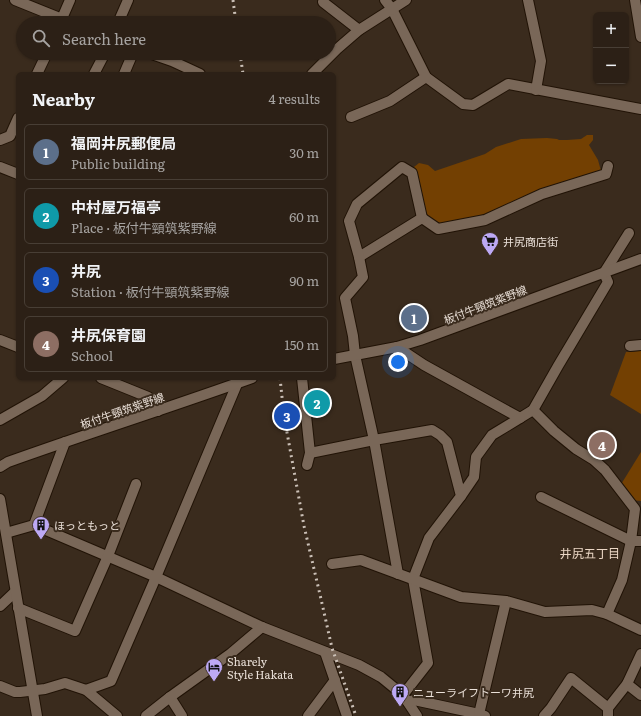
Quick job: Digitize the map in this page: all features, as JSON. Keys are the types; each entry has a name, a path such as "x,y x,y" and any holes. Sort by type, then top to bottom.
{"street":[{"path":"16,0 50,16"},
{"path":"63,16 70,0"},
{"path":"121,16 128,0"},
{"path":"385,0 392,9 426,77 463,104 473,105 508,84 641,109"},
{"path":"336,50 359,30 406,0"},
{"path":"528,0 541,61 536,90"},
{"path":"634,0 641,37"},
{"path":"323,2 359,30"},
{"path":"38,72 44,60"},
{"path":"95,72 101,60"},
{"path":"125,72 130,60"},
{"path":"169,60 196,72"},
{"path":"314,72 326,60"},
{"path":"351,117 390,101 426,77"},
{"path":"0,140 10,136 16,122"},
{"path":"398,574 374,440 355,355 353,336 345,298 363,277 349,221 357,204 402,167 412,173 422,218 438,229 485,220 542,194 606,174 608,166"},
{"path":"0,167 16,173"},
{"path":"359,257 422,218"},
{"path":"405,699 428,663 413,579 429,538 474,477 476,456 492,435 533,410 608,282 604,273 629,233"},
{"name":"板付牛頸筑紫野線","path":"336,359 397,346 445,332 641,259"},
{"path":"0,340 16,346"},
{"path":"630,346 641,345"},
{"path":"397,346 424,365 520,418"},
{"path":"0,420 42,396 61,380"},
{"path":"105,380 148,396 158,411"},
{"name":"板付牛頸筑紫野線","path":"0,467 8,462 247,380"},
{"path":"302,380 310,453 307,465"},
{"path":"86,690 111,681 237,384"},
{"path":"533,410 554,431 571,445 594,460 605,470 635,509 636,541 608,614"},
{"path":"310,453 432,430 447,442 461,496"},
{"path":"34,525 65,442"},
{"path":"18,608 75,631 108,556 136,484"},
{"path":"541,497 636,541"},
{"path":"0,504 37,716"},
{"path":"6,533 34,525 156,576 262,627 359,665 381,677 405,699 417,716"},
{"path":"332,564 361,560 460,597 506,601 545,612 592,610 608,614 641,630"},
{"path":"0,606 15,592"},
{"path":"405,699 482,715 506,601"},
{"path":"146,716 230,654 262,627"},
{"path":"325,652 348,716"},
{"path":"544,716 571,678 608,712 627,684 641,654"},
{"path":"308,716 335,680"},
{"path":"0,686 15,692 45,689 65,683 86,690 117,716"},
{"path":"627,684 641,696"},
{"path":"170,697 182,716"}],"shaded area":[{"path":"587,135 593,135 593,140 589,145 598,160 601,171 489,214 484,214 474,218 439,224 424,214 415,178 414,167 419,163 428,165 435,171 485,154 496,147 521,139 547,138 567,140 581,139"},
{"path":"641,351 641,414 610,395 626,352"},
{"path":"641,452 641,501 630,500 620,486"}],"railway":[{"path":"233,0 235,16"},
{"path":"241,60 243,72"},
{"path":"280,380 284,416 304,526 332,648 356,716"}],"place":[{"name":"井尻商店街","path":"490,256"},
{"name":"福岡井尻郵便局","path":"414,318"},
{"name":"中村屋万福亭","path":"317,403"},
{"name":"井尻","path":"287,416"},
{"name":"井尻保育園","path":"602,445"},
{"name":"ほっともっと","path":"41,540"},
{"name":"Sharely Style Hakata","path":"214,682"},
{"name":"ニューライフトーワ井尻","path":"400,707"}],"district":[{"name":"井尻五丁目","path":"590,553"}]}
